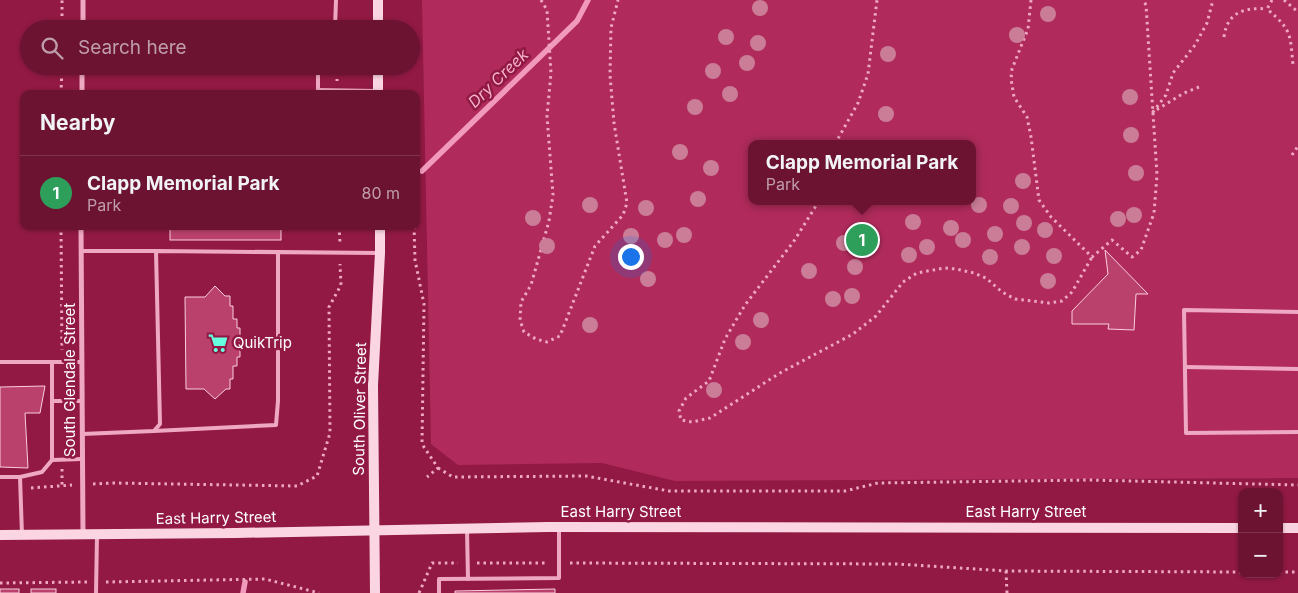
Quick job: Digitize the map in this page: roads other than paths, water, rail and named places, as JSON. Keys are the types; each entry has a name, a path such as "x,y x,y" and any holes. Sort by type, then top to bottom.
{"main road":[{"path":"378,0 378,20"},
{"path":"378,75 378,90"},
{"name":"South Oliver Street","path":"375,593 373,385 380,230"},
{"name":"East Harry Street","path":"0,535 559,527 1238,528"},
{"path":"1283,528 1298,528"}],"street":[{"path":"82,20 83,0"},
{"path":"82,75 82,90"},
{"name":"South Glendale Street","path":"81,230 83,534"}],"lane":[{"path":"335,20 336,0"},
{"path":"318,75 318,90"},
{"path":"81,251 380,253"},
{"path":"154,431 160,424 156,251"},
{"path":"82,434 276,425 278,401 278,252"},
{"path":"1298,312 1184,310 1186,433 1298,432"},
{"path":"0,362 82,362"},
{"path":"0,477 20,477 42,472 52,460 52,362"},
{"path":"1184,367 1298,369"},
{"path":"52,401 82,401"},
{"path":"52,460 82,460"},
{"path":"20,477 22,535"},
{"path":"439,593 439,579 559,578 559,527"},
{"path":"467,528 468,579"},
{"path":"96,534 96,593"}],"waterway":[{"name":"Dry Creek","path":"422,171 577,21 588,0"},
{"name":"Dry Creek","path":"243,593 245,582"}],"place":[{"name":"Clapp Memorial Park","path":"862,240"},
{"name":"QuikTrip","path":"218,343"}]}
